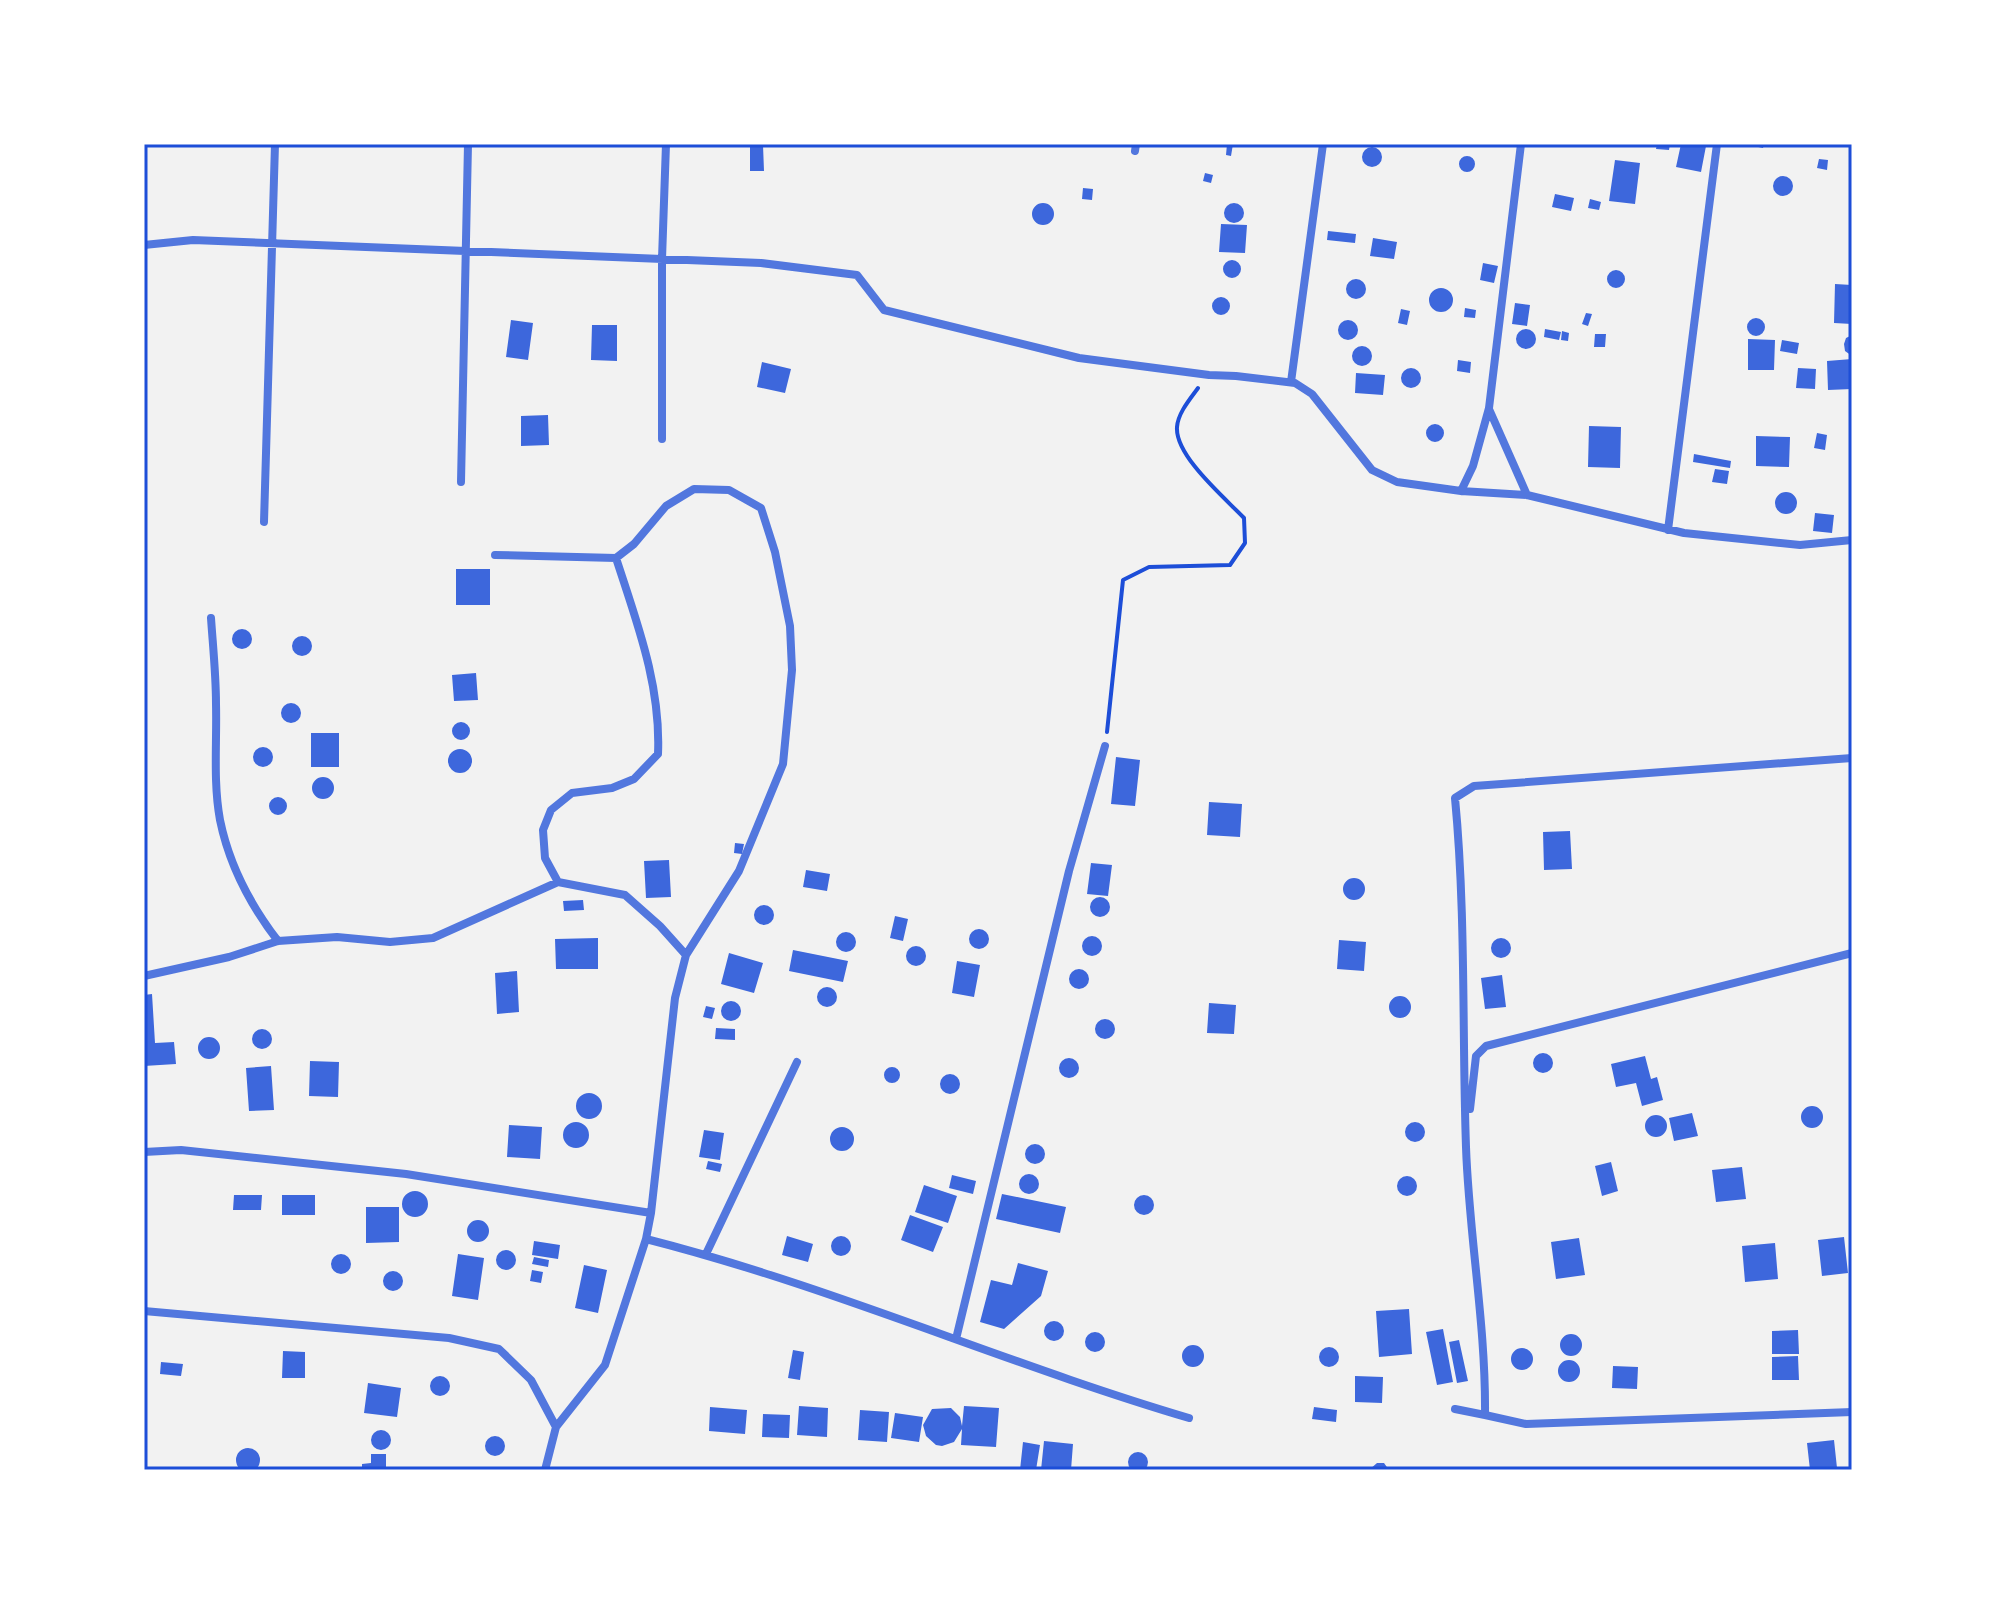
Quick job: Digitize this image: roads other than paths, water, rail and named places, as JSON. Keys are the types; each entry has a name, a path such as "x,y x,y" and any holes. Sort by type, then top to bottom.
{"street":[{"path":"264,522 275,144"},
{"path":"461,482 468,144"},
{"path":"662,439 662,259 666,144"},
{"path":"1291,382 1323,144"},
{"path":"1461,491 1473,466 1489,408 1521,144"},
{"path":"1668,530 1717,144"},
{"path":"144,245 193,240 761,263 857,275 884,310 1079,358 1291,382 1312,394 1372,470 1397,482 1461,491 1527,495 1668,530 1800,545 1852,540"},
{"path":"1489,408 1527,495"},
{"path":"495,555 616,558 634,544 666,506 694,489 729,490 761,508 775,552 790,626 792,670 783,764 739,871 686,955 675,998 646,1239 605,1365 556,1427 545,1470"},
{"path":"558,882 545,858 543,830 551,810 572,793 612,788 634,779 658,754 659,720 649,661 616,558"},
{"path":"211,618 220,821 238,874 258,916 278,941"},
{"path":"956,1339 1069,871 1105,746"},
{"path":"1485,1415 1486,1364 1472,1245 1466,1145 1455,798 1474,786 1852,758"},
{"path":"144,976 229,957 278,941 337,937 390,942 433,938 558,882 625,895 660,926 686,955"},
{"path":"1466,1145 1476,1056 1486,1046 1852,953"},
{"path":"706,1254 797,1062"},
{"path":"144,1152 181,1150 406,1174 651,1213"},
{"path":"646,1239 706,1254 845,1298 1120,1398 1189,1418"},
{"path":"144,1311 449,1338 499,1349 531,1380 556,1427"},
{"path":"1455,1409 1526,1424 1852,1412"}]}
